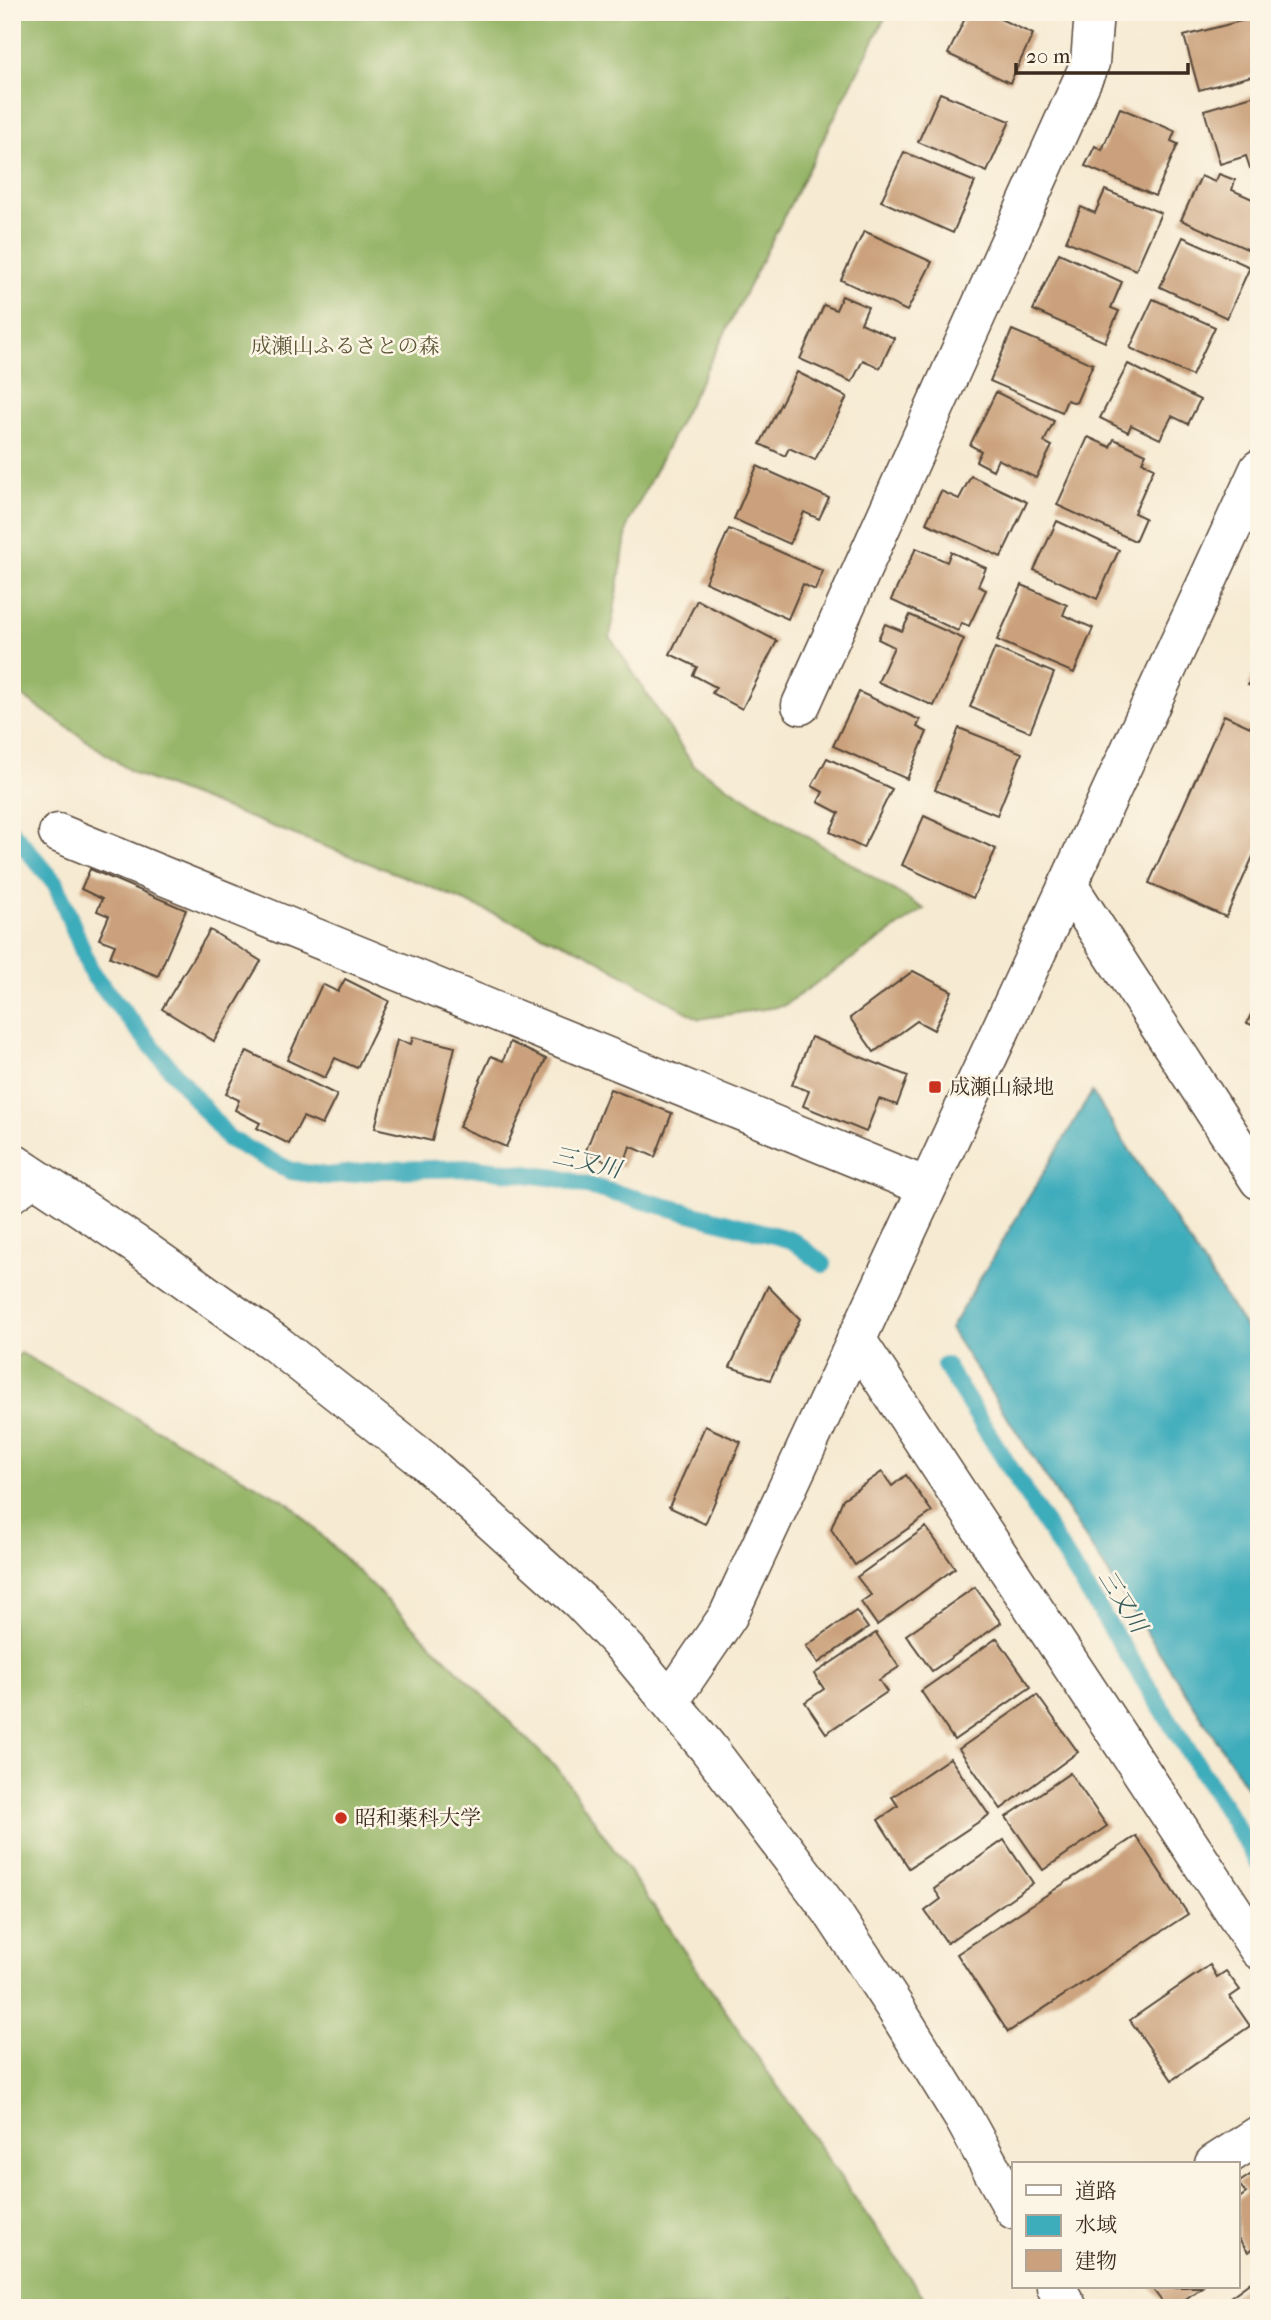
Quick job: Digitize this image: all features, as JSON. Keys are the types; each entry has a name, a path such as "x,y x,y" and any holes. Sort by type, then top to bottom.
{"street":[{"path":"801,705 1090,63 1094,12"},
{"path":"670,1701 728,1616 1259,469"},
{"path":"58,833 927,1187"},
{"path":"1068,885 1259,1180"},
{"path":"21,1180 275,1343 425,1461 581,1602 628,1651 670,1701 782,1844 832,1913 964,2119 1012,2206"},
{"path":"856,1339 1259,1950"},
{"path":"1217,2162 1259,2135"},
{"path":"1057,2288 1068,2308"}],"green space":[{"name":"成瀬山ふるさとの森","path":"12,12 888,12 628,524 610,637 693,765 924,909 783,1006 699,1019 586,953 421,883 135,774 12,689"},
{"name":"昭和薬科大学","path":"21,1353 290,1504 561,1773 931,2308 803,2308 794,2297 779,2308 12,2308 12,1361"}],"water":[{"path":"1092,1092 1259,1349 1259,1806 950,1329"}],"building":[{"path":"968,12 985,12 1033,34 1010,83 948,54"},
{"path":"1256,17 1259,26 1259,74 1199,90 1184,36"},
{"path":"940,93 1010,121 987,172 918,142"},
{"path":"1259,94 1259,165 1250,168 1246,156 1220,164 1204,110"},
{"path":"1120,108 1175,131 1171,141 1178,144 1155,196 1085,166 1095,146 1102,150"},
{"path":"904,152 975,182 953,233 881,201"},
{"path":"1219,174 1235,180 1232,190 1259,202 1259,247 1256,253 1181,220 1201,176 1215,182"},
{"path":"1105,190 1161,213 1136,270 1066,241 1081,207 1095,213"},
{"path":"864,231 932,262 907,311 841,280"},
{"path":"1183,237 1250,267 1227,318 1160,287"},
{"path":"1059,253 1122,282 1111,308 1119,311 1105,342 1033,310"},
{"path":"842,296 868,307 861,323 894,338 880,368 863,360 852,382 800,359 824,305 836,310"},
{"path":"1153,299 1215,327 1192,376 1130,348"},
{"path":"1012,330 1093,364 1076,403 1067,400 1062,412 990,381"},
{"path":"1128,364 1200,400 1188,424 1172,416 1160,439 1131,425 1128,432 1100,418"},
{"path":"797,372 847,397 815,460 789,448 785,456 760,444"},
{"path":"996,392 1054,421 1044,442 1052,446 1036,478 998,459 993,470 976,461 981,451 970,445"},
{"path":"1088,437 1110,447 1114,439 1146,454 1142,462 1154,468 1134,513 1145,518 1135,541 1057,505"},
{"path":"757,466 829,498 819,519 804,512 790,544 734,519"},
{"path":"971,476 1027,502 1001,557 926,523 941,491 959,499"},
{"path":"1057,521 1119,550 1097,599 1034,570"},
{"path":"729,529 823,571 815,590 803,584 788,619 705,582"},
{"path":"916,548 947,562 951,552 986,568 978,586 986,590 969,626 962,623 958,631 891,600"},
{"path":"1022,585 1067,605 1063,615 1093,628 1074,673 997,640"},
{"path":"697,600 777,641 742,709 712,693 716,687 693,675 697,667 670,654"},
{"path":"910,615 964,639 934,706 878,682 894,647 878,639 885,624 902,631"},
{"path":"995,648 1054,673 1030,732 970,707"},
{"path":"1259,661 1259,690 1248,685"},
{"path":"859,692 920,720 917,727 927,732 907,779 833,746"},
{"path":"1224,715 1259,731 1259,843 1226,917 1149,883"},
{"path":"959,728 1022,753 997,815 935,790"},
{"path":"827,758 892,789 863,848 830,832 839,813 818,802 823,792 812,786"},
{"path":"924,816 996,849 973,898 902,865"},
{"path":"90,869 186,910 158,976 110,957 115,945 99,939 109,916 97,911 102,899 81,889"},
{"path":"210,930 261,961 214,1041 162,1009"},
{"path":"913,971 952,991 934,1030 917,1021 874,1052 850,1018"},
{"path":"345,979 389,1001 357,1068 335,1058 325,1078 287,1060 322,984 338,992"},
{"path":"1259,997 1259,1028 1247,1023"},
{"path":"413,1037 455,1047 432,1141 375,1128 397,1040 411,1044"},
{"path":"811,1037 908,1076 897,1105 879,1099 866,1132 803,1106 809,1091 792,1085"},
{"path":"510,1042 546,1059 506,1147 459,1127 491,1056 503,1061"},
{"path":"247,1051 337,1095 322,1125 303,1117 289,1144 257,1128 260,1123 235,1110 239,1100 226,1094"},
{"path":"610,1089 672,1113 655,1157 630,1146 623,1168 585,1153"},
{"path":"768,1286 800,1319 770,1380 730,1367"},
{"path":"705,1426 741,1442 705,1524 669,1507"},
{"path":"882,1472 892,1486 906,1475 932,1512 855,1565 831,1529 843,1499"},
{"path":"926,1527 955,1568 877,1625 861,1602 871,1595 857,1577"},
{"path":"975,1587 1001,1623 932,1671 906,1635"},
{"path":"856,1611 868,1628 818,1663 806,1646"},
{"path":"876,1633 899,1667 879,1680 887,1692 826,1733 805,1702 824,1689 814,1674"},
{"path":"997,1638 1031,1687 954,1740 921,1691"},
{"path":"1037,1695 1078,1752 1001,1809 959,1749"},
{"path":"950,1758 989,1815 909,1868 878,1820 898,1806 892,1797"},
{"path":"1070,1773 1107,1826 1043,1870 1006,1817"},
{"path":"1136,1836 1188,1914 1008,2032 957,1954"},
{"path":"1004,1840 1033,1883 947,1943 925,1911 941,1899 934,1889"},
{"path":"1210,1965 1217,1977 1226,1971 1240,1990 1230,1997 1250,2026 1172,2080 1130,2020"},
{"path":"1259,2169 1259,2245 1248,2252 1240,2241 1240,2198 1246,2193 1240,2182"},
{"path":"1255,2279 1259,2285 1259,2308 1215,2308"},
{"path":"1152,2288 1201,2288 1173,2308 1167,2308"}],"waterway":[{"name":"三又川","path":"12,832 56,884 92,974 229,1139 291,1171 327,1176 381,1170 477,1168 558,1178 792,1240 823,1264"},
{"name":"三又川","path":"945,1365 1259,1863"}],"place":[{"name":"成瀬山緑地","path":"935,1087"},
{"name":"昭和薬科大学","path":"341,1818"}]}
